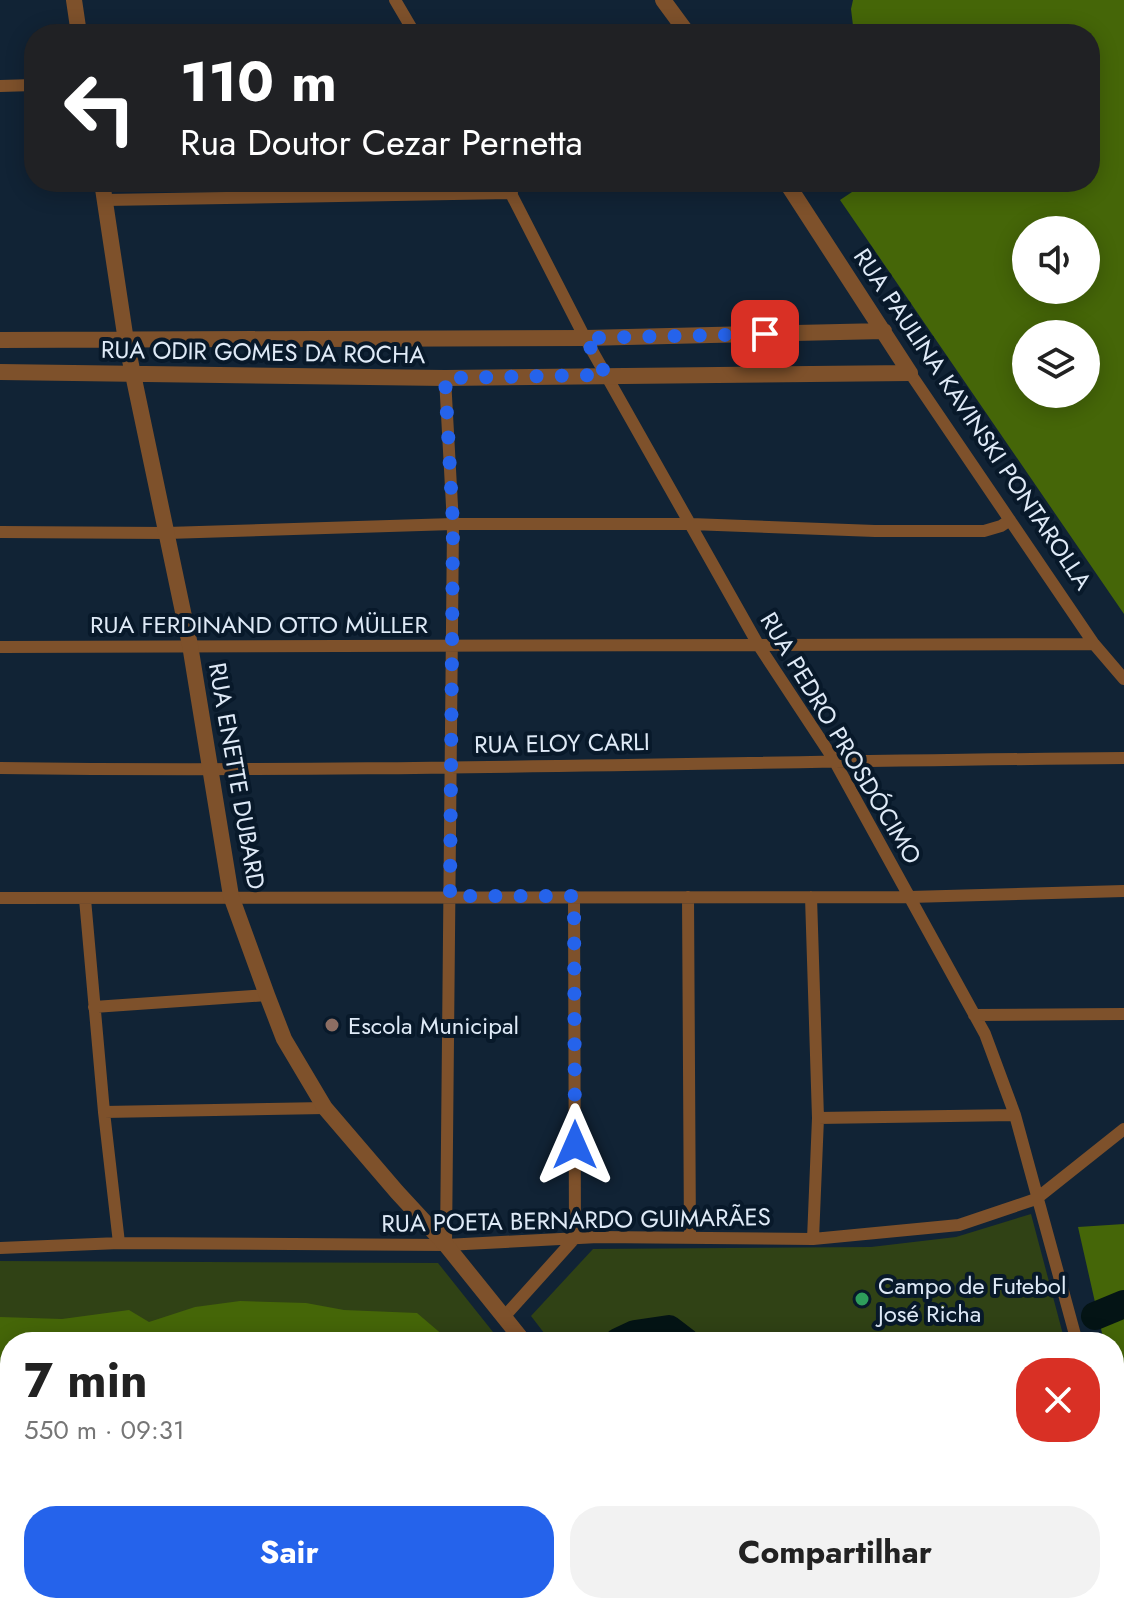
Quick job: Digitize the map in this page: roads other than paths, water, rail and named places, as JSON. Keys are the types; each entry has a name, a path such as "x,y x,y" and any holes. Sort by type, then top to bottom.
{"street":[{"path":"74,0 78,24"},
{"path":"395,0 409,24"},
{"path":"663,0 681,24"},
{"path":"0,86 24,85"},
{"name":"RUA ENETTE DUBARD","path":"104,192 126,341 190,645 231,896 284,1039 325,1108 446,1245 516,1332"},
{"path":"105,200 374,192"},
{"name":"RUA PEDRO PROSDÓCIMO","path":"511,192 585,338 759,646 834,760 985,1034 1015,1115 1074,1332"},
{"name":"RUA PAULINA KAVINSKI PONTAROLLA","path":"793,192 910,373 1094,644 1124,679"},
{"name":"RUA ODIR GOMES DA ROCHA","path":"0,340 585,338 884,331"},
{"name":"RUA ODIR GOMES DA ROCHA","path":"0,372 445,378 910,373"},
{"path":"445,378 453,524 446,1245"},
{"path":"0,532 167,533 453,524 691,524 875,531 984,531 1010,520"},
{"name":"RUA FERDINAND OTTO MÜLLER","path":"0,647 1094,644"},
{"name":"RUA ELOY CARLI","path":"0,768 211,771 1124,758"},
{"path":"0,898 910,897 1124,891"},
{"path":"504,1317 575,1238 574,896"},
{"path":"688,897 690,1238"},
{"path":"811,897 818,1118 813,1239"},
{"path":"85,899 119,1243"},
{"path":"94,1007 267,995"},
{"path":"974,1015 1124,1014"},
{"path":"104,1112 325,1108"},
{"path":"818,1118 1015,1115"},
{"name":"RUA POETA BERNARDO GUIMARÃES","path":"0,1248 119,1243 446,1245 575,1238 813,1239 959,1225 1036,1199 1124,1129"}],"waterway":[{"path":"1095,1316 1124,1304"},
{"path":"649,1332 669,1329 673,1332"}],"place":[{"name":"Escola Municipal","path":"332,1025"},
{"name":"Campo de Futebol José Richa","path":"862,1299"}]}
